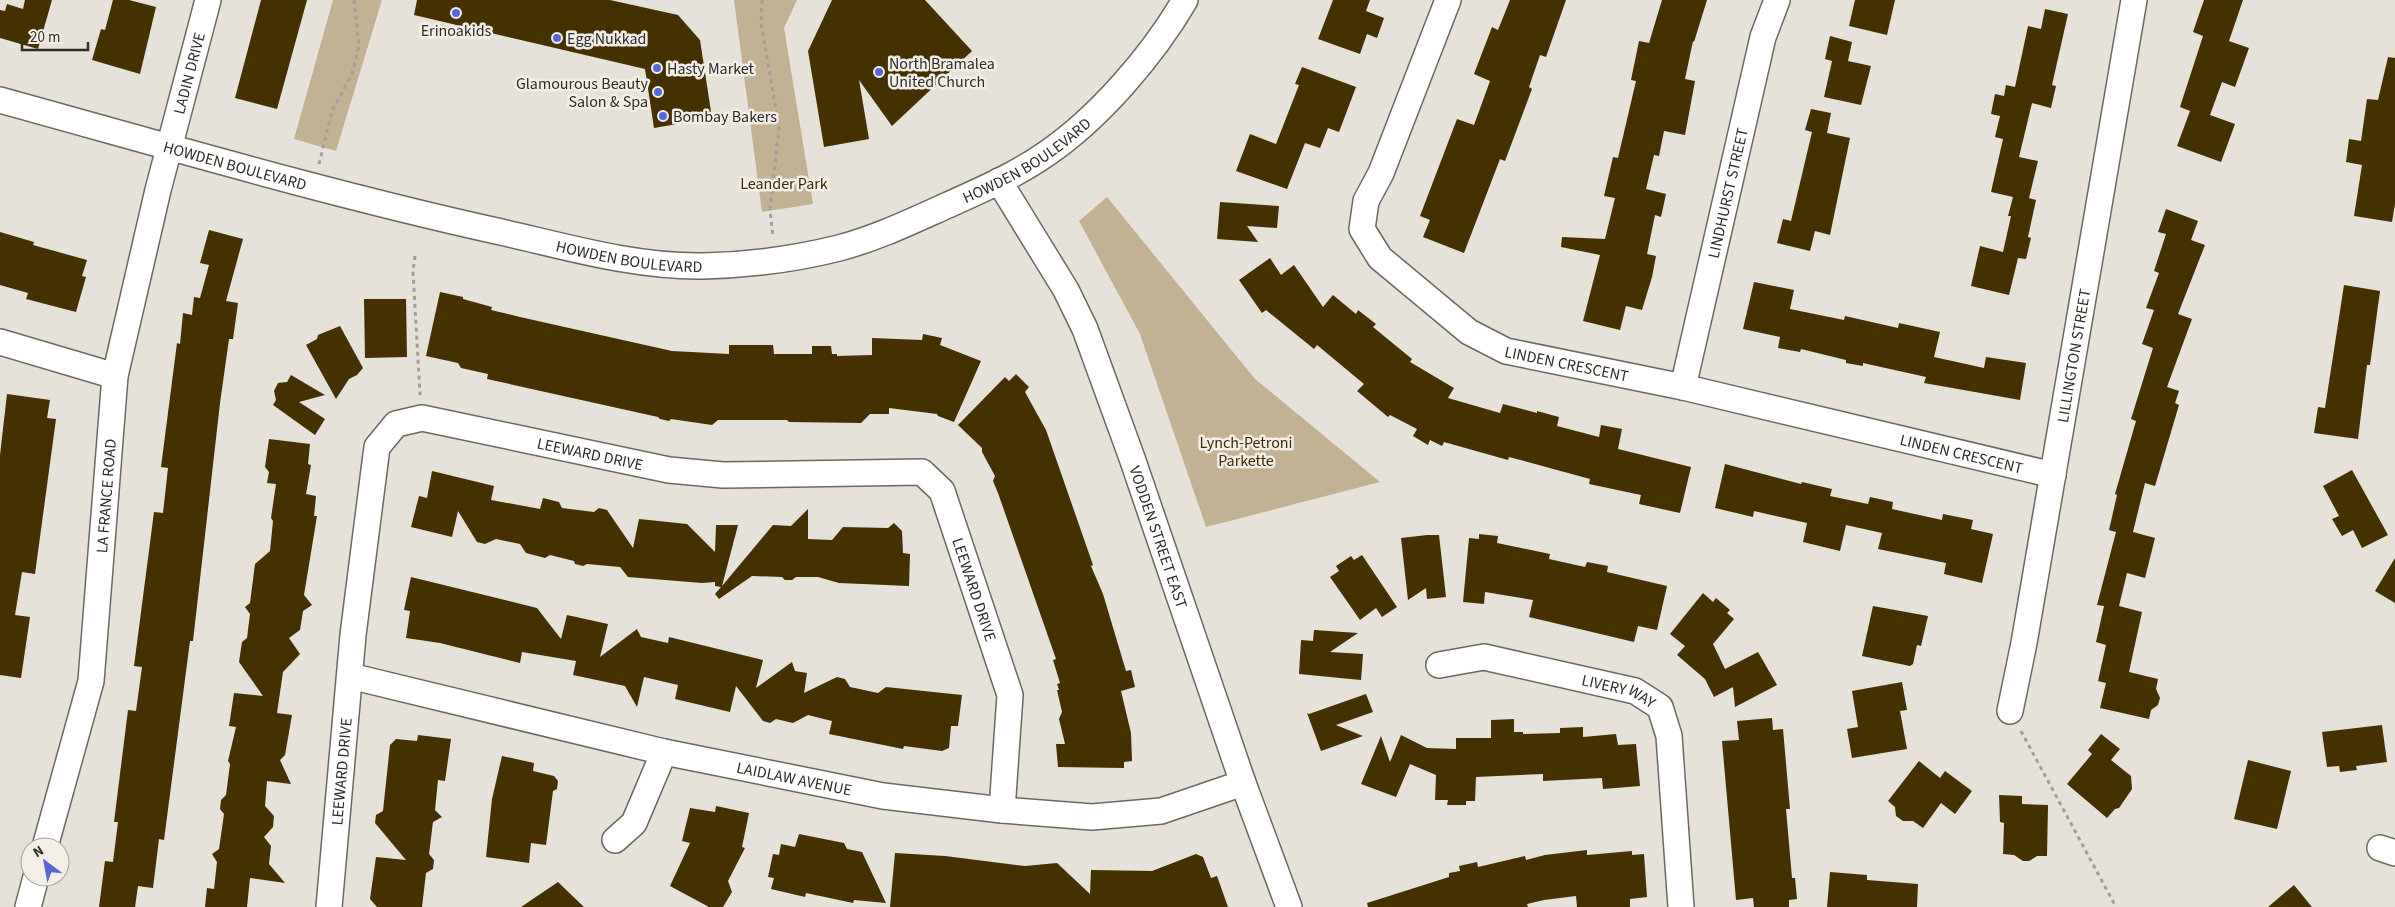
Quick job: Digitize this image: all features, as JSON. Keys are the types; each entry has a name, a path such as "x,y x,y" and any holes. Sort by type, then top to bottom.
{"street":[{"name":"LADIN DRIVE","path":"170,146 208,0"},
{"name":"HOWDEN BOULEVARD","path":"0,100 314,187 423,214 644,264 703,266 776,260 840,248 887,232 999,181 1048,153 1080,126 1145,58 1170,25 1185,0"},
{"name":"LINDEN CRESCENT","path":"1448,0 1381,173 1366,201 1362,229 1380,258 1469,332 1506,352 1683,387 2053,475"},
{"name":"LINDHURST STREET","path":"1683,387 1763,37 1777,0"},
{"name":"LILLINGTON STREET","path":"2010,710 2053,475 2134,0"},
{"name":"LA FRANCE ROAD","path":"48,837 91,681 115,376 170,146"},
{"name":"VODDEN STREET EAST","path":"999,181 1066,290 1085,329 1132,458 1243,783 1289,907"},
{"path":"0,342 115,376"},
{"name":"LEEWARD DRIVE","path":"329,907 353,635 377,447 396,424 422,418 669,470 723,474 922,472 942,491 1010,695 1002,810"},
{"name":"LIVERY WAY","path":"1439,665 1484,657 1635,691 1660,707 1669,736 1681,907"},
{"name":"LAIDLAW AVENUE","path":"350,676 664,752 883,796 1092,818 1161,811 1243,783"},
{"path":"615,840 634,823 664,752"},
{"path":"28,907 33,887"}],"path":[{"path":"314,187 332,111 352,74 359,46 354,0"},
{"path":"762,0 761,23 779,128 770,210 776,260"},
{"path":"415,256 412,271 422,418"},
{"path":"2010,710 2116,907"}],"green space":[{"path":"333,0 382,0 336,151 294,139"},
{"name":"Leander Park","path":"734,0 797,0 784,28 813,204 762,212"},
{"name":"Lynch-Petroni Parkette","path":"1107,197 1255,379 1380,482 1206,527 1140,334 1079,221"}],"building":[{"path":"25,0 52,0 38,49 0,38 0,10 5,11 7,4 23,9"},
{"path":"113,0 129,0 156,7 140,74 92,60 101,29 105,30"},
{"path":"261,0 307,0 277,109 235,98"},
{"path":"417,0 610,0 678,15 700,40 712,118 654,128 645,69 414,15"},
{"name":"North Bramalea United Church","path":"832,0 925,0 972,51 892,126 859,80 869,139 824,147 808,51"},
{"path":"1333,0 1370,0 1366,11 1384,18 1377,38 1367,34 1360,54 1318,39"},
{"path":"1510,0 1566,0 1546,57 1540,55 1529,87 1532,89 1505,161 1500,159 1464,253 1423,237 1430,220 1420,216 1457,119 1474,125 1490,81 1474,74 1492,27 1498,30"},
{"path":"1662,0 1707,0 1693,41 1685,79 1695,81 1685,135 1664,131 1659,156 1654,155 1646,189 1666,194 1661,217 1655,215 1647,254 1656,256 1652,277 1642,310 1626,306 1620,330 1583,321 1600,255 1561,247 1562,237 1605,239 1615,198 1604,196 1613,157 1618,158 1636,81 1631,80 1639,41 1649,43"},
{"path":"1855,0 1895,0 1887,35 1849,26"},
{"path":"2204,0 2243,0 2229,41 2249,48 2235,87 2222,82 2210,115 2235,124 2221,162 2177,146 2190,111 2180,107 2203,36 2193,32"},
{"path":"2045,9 2068,14 2052,85 2056,86 2051,108 2032,103 2019,157 2038,161 2029,198 2036,200 2028,237 2031,238 2026,259 2018,258 2009,295 1971,286 1980,246 2003,252 2011,216 2008,216 2013,197 1991,192 2003,139 1995,137 2000,116 1991,114 1995,94 2004,96 2006,85 2015,87 2028,26 2041,29"},
{"path":"1830,36 1852,42 1848,61 1871,66 1861,105 1824,97 1832,61 1825,59"},
{"path":"2388,57 2395,58 2395,204 2392,222 2354,216 2362,165 2346,162 2349,139 2361,141 2367,99 2378,100"},
{"path":"1302,67 1356,87 1339,132 1328,128 1320,148 1305,143 1287,189 1236,171 1250,134 1276,144 1299,85 1295,84"},
{"path":"1811,109 1831,113 1827,133 1850,138 1830,235 1815,231 1810,251 1777,243 1783,219 1791,221 1812,132 1805,130"},
{"path":"1220,202 1279,206 1277,228 1247,226 1258,242 1217,239"},
{"path":"2166,209 2198,221 2191,240 2205,245 2178,314 2192,319 2167,387 2179,391 2175,403 2179,405 2155,486 2145,483 2133,532 2155,538 2145,578 2127,573 2119,606 2142,612 2129,672 2158,679 2156,689 2160,698 2158,705 2151,710 2149,719 2100,708 2106,683 2098,681 2106,645 2096,642 2104,606 2097,605 2116,532 2109,530 2117,495 2115,494 2136,421 2131,419 2153,348 2142,344 2154,310 2146,308 2159,273 2154,271 2166,234 2158,232"},
{"path":"209,230 243,239 226,301 238,303 233,339 229,339 220,403 193,641 190,641 164,840 159,839 153,888 138,886 135,907 99,907 105,861 113,862 118,822 114,822 128,710 136,711 142,667 134,666 154,512 163,513 168,468 161,467 177,343 180,344 183,313 192,315 194,297 200,298 209,265 200,263"},
{"path":"0,232 34,242 33,245 87,260 82,276 86,277 76,312 26,299 28,293 0,285"},
{"path":"1270,258 1281,275 1294,265 1323,307 1333,295 1356,314 1358,310 1376,324 1373,327 1412,359 1410,362 1454,388 1448,398 1500,413 1503,404 1537,413 1537,411 1559,417 1557,426 1599,437 1601,425 1622,429 1618,449 1691,467 1680,513 1639,504 1641,495 1589,484 1590,479 1509,457 1508,460 1444,442 1442,446 1430,440 1428,445 1413,436 1417,429 1390,415 1388,417 1357,391 1364,384 1317,345 1314,349 1266,310 1262,313 1239,280"},
{"path":"1754,282 1794,290 1790,309 1844,320 1845,316 1898,328 1899,323 1940,332 1934,357 1984,368 1986,357 2026,363 2020,400 1924,383 1926,377 1863,363 1863,366 1846,363 1846,360 1801,349 1800,352 1778,348 1780,337 1743,329"},
{"path":"2344,285 2380,291 2370,365 2367,365 2358,439 2314,433 2318,407 2325,408"},
{"path":"440,292 463,297 463,299 492,307 491,310 672,351 729,354 729,345 773,345 774,354 812,354 812,346 831,346 832,354 837,354 837,356 872,355 872,338 922,340 923,334 942,338 940,345 981,361 954,422 937,414 889,408 889,414 870,414 861,423 718,420 712,425 671,419 669,421 487,379 488,374 461,368 458,363 426,356"},
{"path":"364,299 406,299 407,357 365,358"},
{"path":"340,326 363,368 357,375 349,379 336,399 306,345 317,339 318,335"},
{"path":"1016,374 1029,387 1025,392 1046,430 1093,565 1091,566 1103,594 1126,671 1131,670 1135,687 1121,691 1131,733 1132,761 1124,762 1124,768 1058,767 1056,744 1065,744 1059,719 1062,712 1057,690 1059,690 1057,684 1060,683 1053,660 1056,659 993,481 995,476 982,452 982,448 958,425 1005,377 1009,381"},
{"path":"291,375 325,395 299,402 325,419 315,435 273,405 276,400 274,391 278,383 287,382"},
{"path":"7,394 50,400 47,418 56,419 35,574 22,572 15,615 30,617 21,678 0,675 0,455"},
{"path":"269,439 310,444 308,464 311,465 306,494 316,496 314,516 317,516 304,595 312,605 303,611 300,630 289,638 300,654 283,672 277,713 292,715 285,755 280,760 291,784 267,781 265,806 274,816 273,827 264,837 271,846 269,864 285,883 250,878 247,907 205,907 207,888 214,889 217,862 212,854 219,849 224,814 220,809 221,800 226,795 230,764 228,761 236,727 229,726 234,693 263,696 239,662 242,642 247,638 250,614 245,607 250,603 255,564 270,551 273,521 271,518 276,484 267,483 269,472 265,467"},
{"path":"1725,464 1801,484 1802,482 1832,489 1830,496 1868,504 1870,497 1893,502 1892,509 1942,520 1943,514 1973,520 1971,529 1993,534 1982,583 1944,574 1946,563 1878,549 1882,533 1846,525 1840,551 1803,542 1807,523 1754,511 1753,517 1715,508"},
{"path":"2352,470 2388,535 2362,548 2353,530 2342,536 2332,519 2339,516 2323,486"},
{"path":"432,471 494,486 491,500 540,509 543,498 559,502 562,508 594,512 599,508 607,510 633,548 639,519 687,524 715,552 716,525 738,525 722,586 773,525 791,526 808,509 808,539 832,540 843,527 888,528 894,523 902,531 903,553 910,554 909,586 839,583 818,577 796,577 792,580 785,580 782,577 752,576 719,599 715,594 721,587 715,586 715,582 702,583 628,577 620,567 587,564 583,566 575,564 574,561 550,555 545,558 526,553 520,544 496,539 485,544 477,542 458,511 452,537 411,527 419,496 427,498"},
{"path":"1479,534 1498,536 1497,543 1550,554 1549,559 1585,567 1587,562 1608,566 1607,572 1667,586 1657,630 1638,626 1634,642 1529,617 1533,600 1485,592 1484,604 1463,602 1469,538 1479,539"},
{"path":"1439,535 1446,597 1427,599 1426,588 1408,600 1401,538"},
{"path":"1362,555 1397,607 1382,617 1376,608 1360,620 1330,577 1339,571 1336,566 1351,556 1354,560"},
{"path":"2395,558 2395,603 2375,591"},
{"path":"411,577 537,608 561,639 567,615 608,624 600,657 637,629 641,637 668,643 669,637 763,660 756,688 792,662 795,671 807,673 804,693 837,677 845,679 850,687 878,693 886,687 962,695 958,726 951,726 949,748 942,751 904,746 903,749 829,734 832,721 808,715 793,723 776,719 770,723 763,721 736,686 730,712 675,699 678,685 644,677 637,707 625,686 573,675 576,661 522,652 520,663 440,643 406,638 410,611 404,610"},
{"path":"1703,593 1713,602 1716,598 1730,610 1727,613 1734,619 1713,644 1725,669 1758,652 1777,685 1735,707 1733,687 1714,697 1705,679 1677,655 1685,646 1670,634"},
{"path":"1873,606 1928,616 1921,646 1917,645 1913,664 1910,666 1862,656"},
{"path":"1314,630 1358,633 1330,652 1363,654 1361,680 1299,674 1301,640 1313,641"},
{"path":"1902,682 1907,710 1900,711 1907,749 1852,758 1847,729 1858,727 1852,691"},
{"path":"1366,694 1373,712 1336,725 1363,736 1321,751 1307,713 1309,714"},
{"path":"1772,718 1773,730 1783,729 1790,809 1786,809 1792,878 1795,878 1797,899 1789,900 1789,907 1754,907 1753,898 1736,900 1722,741 1739,740 1737,721"},
{"path":"1514,719 1514,732 1523,732 1523,734 1560,733 1560,728 1583,727 1583,737 1616,734 1618,745 1636,744 1640,786 1603,789 1602,778 1543,781 1543,774 1476,777 1475,801 1466,801 1466,805 1447,805 1448,800 1435,800 1436,775 1410,764 1396,797 1361,784 1381,736 1390,762 1401,735 1427,748 1456,749 1456,738 1491,738 1491,720"},
{"path":"2382,725 2387,762 2356,766 2357,770 2340,772 2339,766 2327,767 2322,732"},
{"path":"2101,734 2120,749 2111,760 2131,776 2132,789 2119,808 2115,809 2107,818 2067,784 2092,754 2088,750"},
{"path":"418,735 451,739 445,781 438,780 435,810 442,817 433,822 429,854 434,860 433,869 426,873 422,907 377,907 370,899 376,857 406,860 375,823 376,815 383,811 390,745 396,739 417,741"},
{"path":"502,756 534,763 533,771 554,776 558,781 557,789 553,791 546,845 531,843 529,863 486,857 492,799"},
{"path":"2248,760 2291,771 2277,829 2234,819"},
{"path":"1919,761 1940,778 1945,771 1972,791 1955,814 1941,803 1923,828 1913,821 1903,821 1896,816 1895,807 1888,801"},
{"path":"1999,795 2022,796 2022,804 2048,805 2047,856 2037,856 2029,861 2023,861 2014,855 2003,854 2004,823 2000,822"},
{"path":"716,806 749,813 742,847 745,848 728,881 732,892 723,907 709,907 670,886 690,843 682,841 690,808 715,812"},
{"path":"799,834 844,843 847,849 862,852 886,903 854,900 853,903 806,893 805,897 771,889 774,878 768,877 773,854 779,855 781,844 795,847"},
{"path":"1587,850 1587,855 1632,851 1632,855 1644,854 1647,897 1630,899 1630,907 1577,907 1576,896 1544,900 1527,904 1528,907 1368,907 1367,903 1449,877 1449,873 1460,871 1459,866 1477,862 1478,867 1525,856 1526,860 1545,855"},
{"path":"895,853 945,856 1025,866 1057,863 1090,894 1091,870 1152,871 1196,854 1203,857 1211,878 1217,876 1228,907 890,907"},
{"path":"1830,872 1867,875 1867,880 1918,884 1917,907 1827,907"},
{"path":"558,882 584,907 521,907"},
{"path":"2294,885 2312,907 2268,907"}],"place":[{"name":"Erinoakids","path":"456,13"},
{"name":"Egg Nukkad","path":"557,38"},
{"name":"Hasty Market","path":"657,68"},
{"name":"North Bramalea United Church","path":"879,72"},
{"name":"Glamourous Beauty Salon & Spa","path":"658,92"},
{"name":"Bombay Bakers","path":"663,116"}]}
